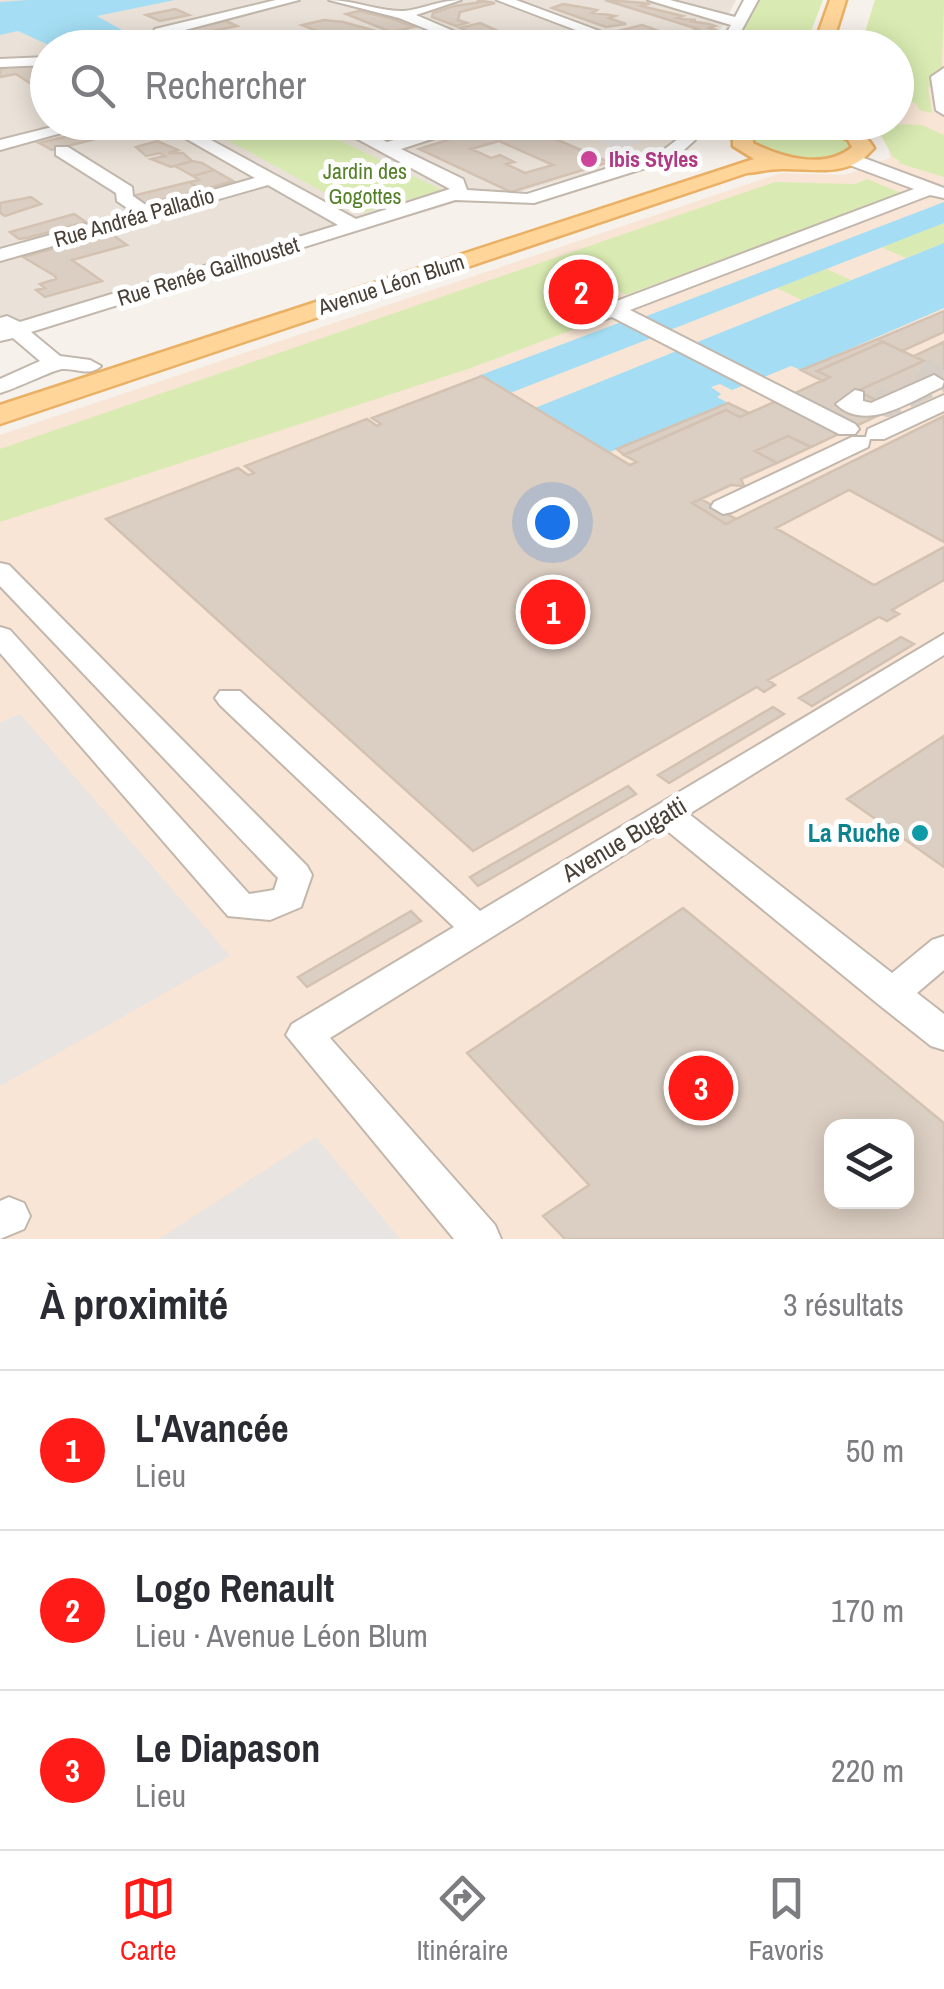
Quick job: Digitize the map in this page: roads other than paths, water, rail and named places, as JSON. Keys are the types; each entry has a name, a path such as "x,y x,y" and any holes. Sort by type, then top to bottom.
{"main road":[{"path":"828,30 838,0"},
{"name":"Avenue Léon Blum","path":"0,396 722,161 742,140"},
{"path":"760,140 784,162 815,164 850,159 863,148 858,140"},
{"name":"Avenue Léon Blum","path":"0,415 744,166 784,162"}],"street":[{"path":"168,30 292,0"},
{"path":"336,0 403,15 440,30"},
{"path":"403,15 454,0"},
{"path":"504,0 588,30"},
{"path":"655,0 740,24"},
{"path":"736,30 751,0"},
{"path":"0,63 30,61"},
{"path":"944,72 938,76 944,110"},
{"path":"0,145 30,138"},
{"path":"197,140 354,226"},
{"path":"369,140 458,183 454,195"},
{"path":"385,148 413,140"},
{"name":"Rue Renée Gailhoustet","path":"5,327 454,195 528,198 668,155 686,140"},
{"path":"62,151 126,192 123,198 148,214"},
{"path":"850,159 935,189"},
{"name":"Rue Andréa Palladio","path":"0,255 268,180"},
{"path":"861,435 661,334 601,309 935,189"},
{"path":"5,327 54,362 90,366"},
{"path":"0,386 34,375 54,362"},
{"path":"723,507 939,392"},
{"path":"854,397 847,404 872,410 939,392"},
{"path":"0,570 295,874 289,898 270,907 240,907 0,636"},
{"name":"Avenue Bugatti","path":"480,1239 305,1035 944,643"},
{"path":"230,698 478,928"},
{"path":"666,813 944,1035"},
{"path":"891,994 944,950"}],"water":[{"path":"175,0 97,16 122,30 30,30 30,36 18,31 0,35 0,2"},
{"path":"944,202 944,223 670,330 644,317"},
{"path":"944,243 944,308 801,370 791,366 764,377 695,343"},
{"path":"624,321 654,337 510,393 478,376"},
{"path":"679,350 747,384 732,390 720,384 711,387 721,394 717,397 728,403 610,452 535,408"}],"tunnel":[{"path":"875,398 888,405 939,381 922,368"}],"place":[{"name":"Ibis Styles","path":"589,159"},
{"name":"Logo Renault","path":"581,292"},
{"name":"L'Avancée","path":"553,612"},
{"name":"La Ruche","path":"920,833"},
{"name":"Le Diapason","path":"701,1088"}],"park label":[{"name":"Jardin des Gogottes","path":"365,184"}]}
